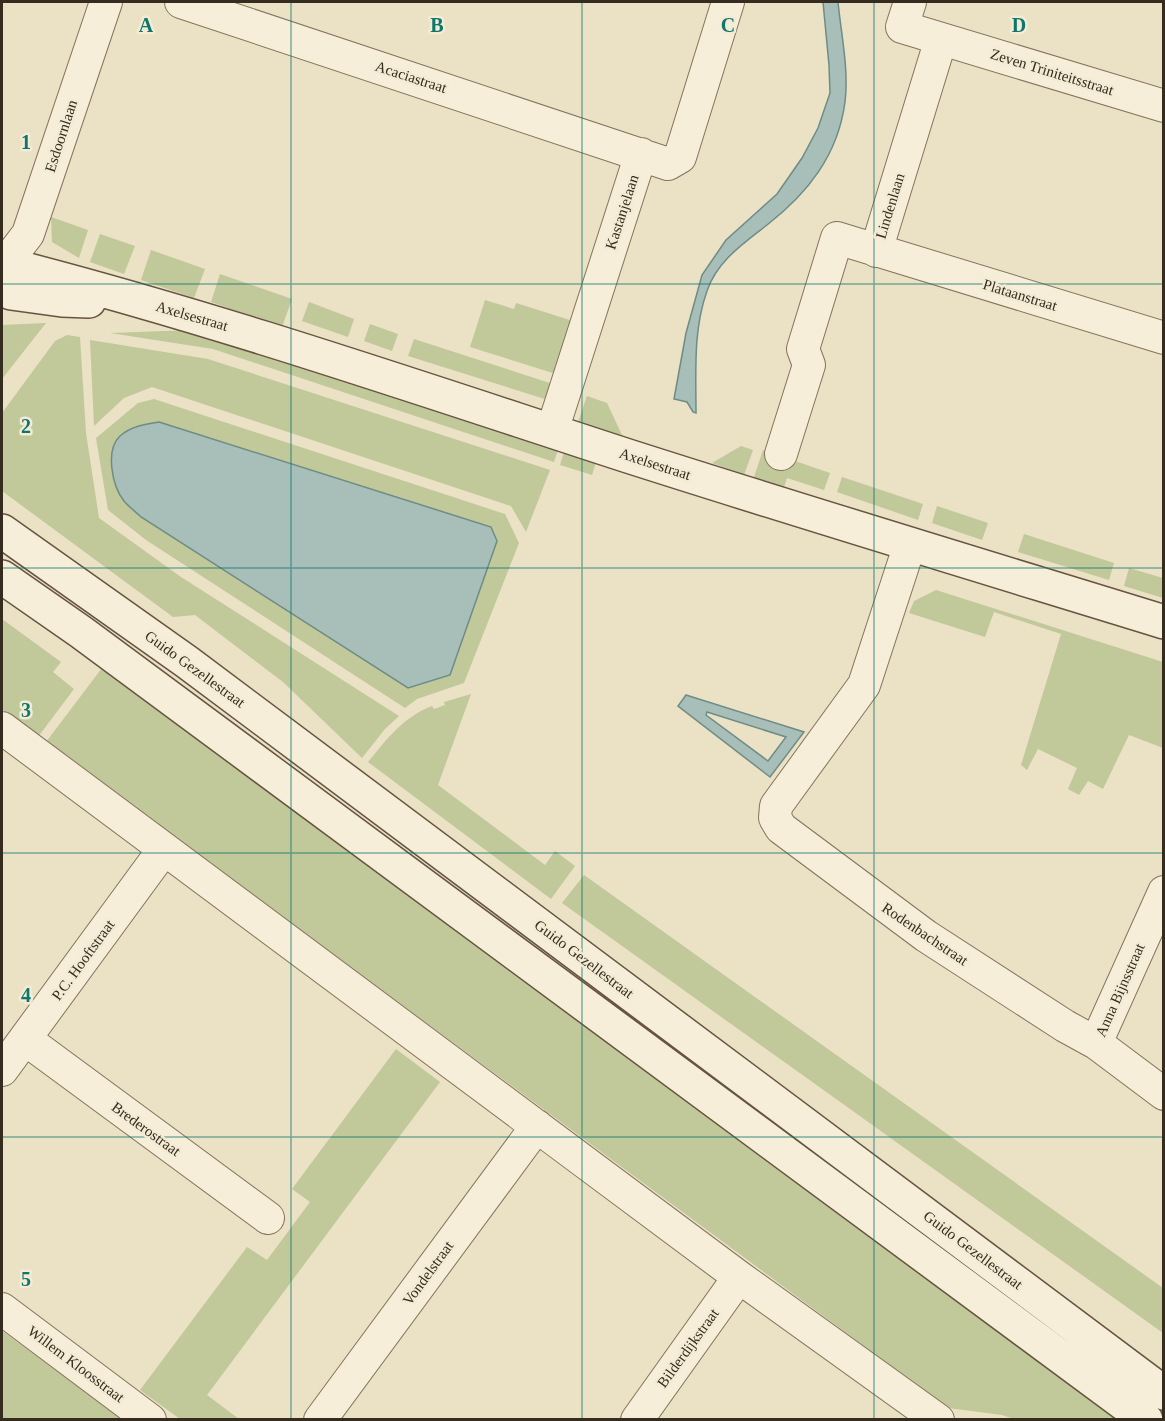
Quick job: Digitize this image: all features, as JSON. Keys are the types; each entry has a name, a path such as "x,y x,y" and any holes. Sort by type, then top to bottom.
{"main road":[{"name":"Axelsestraat","path":"4,282 148,303 212,321 745,494 1164,622"},
{"name":"Guido Gezellestraat","path":"2,531 187,662 1164,1393"},
{"path":"2,577 81,632 1146,1419"}],"street":[{"name":"Esdoornlaan","path":"4,282 28,234 106,2"},
{"name":"Acaciastraat","path":"181,2 641,154"},
{"name":"Kastanjelaan","path":"552,430 641,154 668,164 680,157 728,2"},
{"path":"910,2 902,27 941,39"},
{"name":"Zeven Triniteitsstraat","path":"941,39 1164,106"},
{"name":"Lindenlaan","path":"781,454 809,365 803,349 837,238 876,251 941,39"},
{"name":"Plataanstraat","path":"876,251 1164,338"},
{"name":"Rodenbachstraat","path":"910,543 864,685 776,806 775,818 781,828 946,949 1065,1026 1096,1043"},
{"path":"2,728 739,1276 938,1419"},
{"name":"P.C. Hooftstraat","path":"2,1070 164,849"},
{"name":"Anna Bijnsstraat","path":"1164,892 1096,1043 1164,1094"},
{"name":"Brederostraat","path":"25,1039 268,1218"},
{"name":"Vondelstraat","path":"320,1419 537,1126"},
{"name":"Bilderdijkstraat","path":"637,1419 739,1276"},
{"name":"Willem Kloosstraat","path":"2,1309 150,1419"}],"green space":[{"path":"51,217 88,230 79,258 52,242"},
{"path":"100,234 135,246 124,274 90,262"},
{"path":"151,250 205,269 194,298 141,280"},
{"path":"220,274 292,299 282,327 211,302"},
{"path":"485,300 514,309 516,303 573,321 556,374 470,347"},
{"path":"309,302 354,319 348,337 302,321"},
{"path":"46,323 2,379 2,325"},
{"path":"370,324 398,334 392,351 364,341"},
{"path":"192,330 558,450 554,462 213,349 110,333"},
{"path":"67,335 80,337 86,433 99,518 181,577 399,716 385,729 362,758 283,682 195,615 173,617 2,491 2,413 55,341"},
{"path":"414,339 553,384 548,400 408,356"},
{"path":"90,340 208,359 550,470 526,532 511,506 152,387 124,398 94,426"},
{"path":"587,396 607,403 622,435 578,422"},
{"path":"154,399 505,514 519,543 464,683 417,699 405,708 146,540 108,510 96,438 138,403","holes":["123,500 490,527 497,541 408,688 141,517"]},
{"path":"741,446 753,450 744,475 712,463"},
{"path":"763,450 830,473 824,490 787,478 783,490 753,480"},
{"path":"564,452 596,462 592,475 560,465"},
{"path":"842,477 923,504 918,520 837,492"},
{"path":"937,506 988,523 982,540 932,523"},
{"path":"1024,534 1114,563 1109,580 1018,552"},
{"path":"1129,568 1163,578 1163,598 1124,586"},
{"path":"936,590 1163,662 1163,748 1129,735 1103,789 1088,781 1079,795 1068,789 1077,768 1038,749 1027,770 1021,765 1061,634 994,612 985,637 909,613 914,601"},
{"path":"2,619 61,662 53,672 74,689 38,737 2,709"},
{"path":"102,668 1134,1419 1014,1419 1002,1415 948,1408 46,742"},
{"path":"471,694 438,785 545,865 555,851 575,866 551,899 368,762 396,730 412,716 432,706 434,709 445,705 444,702"},
{"path":"584,875 1163,1288 1163,1333 562,903"},
{"path":"396,1049 440,1082 207,1395 239,1419 180,1419 140,1390 247,1247 267,1260 310,1202 292,1189"},
{"path":"2,1331 123,1419 2,1419"}],"water":[{"path":"823,2 838,2 844,52 845,102 836,139 828,156 808,186 782,213 740,246 711,280 697,336 696,413 687,402 674,399 686,333 702,275 726,240 777,194 802,158 818,128 830,93"},
{"path":"159,422 491,527 497,541 450,675 408,688 141,517 124,501 116,486 112,468 113,450 115,442 124,433 139,426"},
{"path":"686,695 804,732 770,777 678,706","holes":["707,712 786,737 768,761 706,715"]}]}
